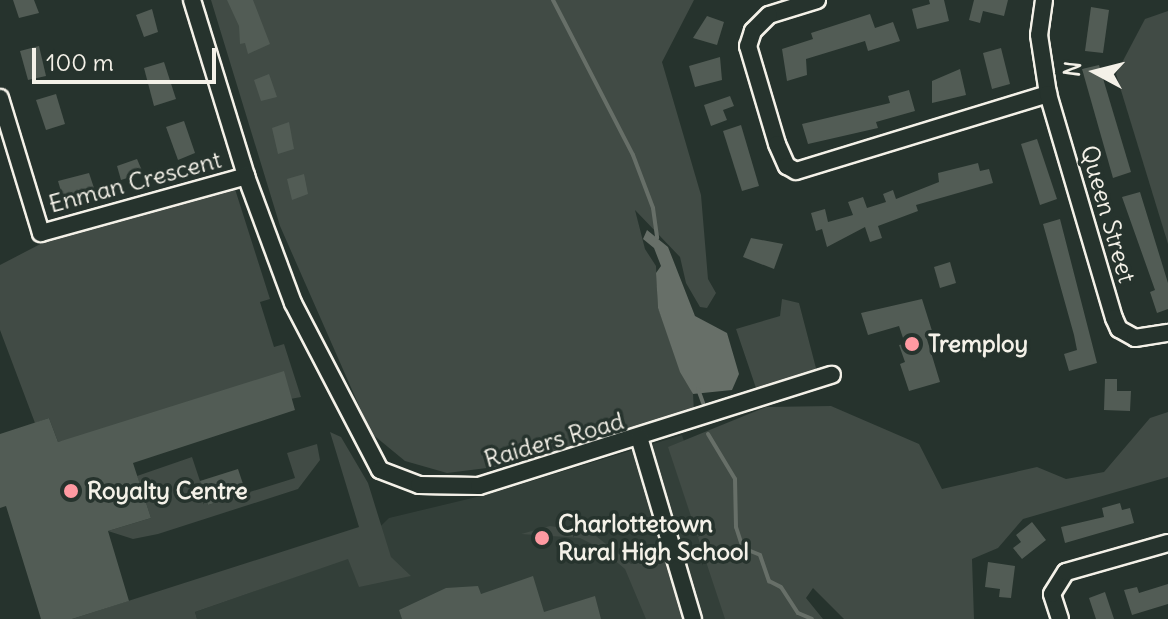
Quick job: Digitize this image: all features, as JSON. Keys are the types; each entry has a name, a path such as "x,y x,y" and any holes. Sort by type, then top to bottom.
{"street":[{"name":"Enman Crescent","path":"0,98 41,233 246,176 192,0"},
{"path":"817,0 769,15 753,31 748,46 777,144 787,166 796,171 1048,94"},
{"name":"Queen Street","path":"1044,0 1039,35 1048,94 1114,318 1119,329 1135,338 1168,333"},
{"name":"Raiders Road","path":"246,176 293,303 380,470 419,485 479,486 639,437 693,619"},
{"path":"639,437 832,375"},
{"path":"1060,619 1052,594 1066,572 1168,543"}],"shaded area":[{"path":"211,0 694,0 662,62 701,195 708,279 716,293 707,308 700,307 686,283 680,257 635,210 645,249 656,266 658,308 693,394 694,412 495,467 447,473 405,461 371,433 280,226"},
{"path":"1168,11 1168,244 1116,74 1145,19"},
{"path":"235,189 270,299 260,302 274,347 284,344 301,397 58,442 49,418 35,423 0,330 0,265 50,239"},
{"path":"647,230 668,247 695,316 727,333 739,374 732,390 693,394 680,372 658,308 656,273 661,266 654,248 643,239"},
{"path":"782,299 799,303 817,372 758,394 736,329 780,316"},
{"path":"831,406 919,444 942,489 1037,467 1066,479 1104,472 1150,418 1168,412 1168,477 1023,519 998,548 972,559 974,619 844,619 813,588 806,598 823,619 725,619 668,447 766,407"},
{"path":"330,432 341,437 368,483 391,557 411,576 359,587 348,559 195,612 197,619 72,619 359,527"},
{"name":"Charlottetown Rural High School","path":"682,435 741,619 197,619 195,612 348,558 389,518 489,494"},
{"path":"317,444 320,460 298,489 158,534 133,539 108,531 151,518 137,476 192,457 208,505 295,478 287,453"},
{"path":"550,526 591,532 631,564 663,554 682,619 646,619 625,569 600,548 580,538 521,534"}],"building":[{"path":"13,0 34,0 39,13 19,18"},
{"path":"227,0 253,0 270,44 248,54 245,43 240,44 239,26"},
{"path":"929,0 944,0 949,21 917,29 912,9 930,4"},
{"path":"974,0 1008,0 1004,16 983,11 980,23 969,20"},
{"path":"1091,7 1109,10 1103,53 1085,51"},
{"path":"152,9 158,32 144,37 136,15"},
{"path":"870,14 875,28 893,22 900,41 868,51 865,41 806,59 807,75 787,81 782,49 813,39 811,33"},
{"path":"707,16 724,22 717,45 693,38"},
{"path":"39,46 46,76 28,80 20,51"},
{"path":"1001,48 1010,84 992,89 983,53"},
{"path":"720,57 722,80 695,87 689,66"},
{"path":"164,62 176,99 154,106 144,68"},
{"path":"1099,65 1131,172 1113,178 1082,69"},
{"path":"960,69 966,95 932,103 932,81"},
{"path":"269,74 277,97 261,101 254,80"},
{"path":"909,90 915,111 876,122 878,128 808,144 802,124 890,103 888,96"},
{"path":"56,94 65,124 46,130 36,100"},
{"path":"730,96 734,106 723,110 727,120 711,126 704,105"},
{"path":"184,121 195,153 178,160 166,127"},
{"path":"289,122 294,149 278,154 272,128"},
{"path":"741,125 759,186 742,191 723,131"},
{"path":"1037,139 1057,199 1040,205 1021,144"},
{"path":"137,159 143,173 121,180 117,166"},
{"path":"978,163 980,171 989,169 993,183 916,205 918,211 878,226 882,238 870,242 865,227 827,247 822,229 816,231 811,213 825,209 828,222 853,215 848,202 863,197 867,208 886,202 883,194 893,190 896,199 939,182 938,173"},
{"path":"89,173 94,188 63,198 58,181"},
{"path":"304,174 308,194 292,200 287,179"},
{"path":"1140,192 1168,283 1168,309 1157,313 1150,292 1155,290 1122,197"},
{"path":"1060,219 1097,363 1069,371 1064,354 1077,350 1043,224"},
{"path":"751,238 783,244 774,269 743,257"},
{"path":"950,262 956,283 940,288 934,267"},
{"name":"Tremploy","path":"922,299 933,334 926,336 940,382 909,391 900,364 905,362 899,345 905,344 899,326 868,335 861,313"},
{"name":"Royalty Centre","path":"284,371 295,410 133,463 151,518 108,531 129,601 72,619 41,619 6,506 0,508 0,434 49,418 58,442"},
{"path":"1105,379 1117,379 1117,391 1131,391 1130,411 1104,410"},
{"path":"238,469 246,493 208,505 200,481"},
{"path":"1120,503 1122,510 1130,508 1134,523 1065,543 1061,527 1104,517 1102,508"},
{"path":"1032,522 1046,540 1022,559 1013,548 1021,542 1016,535"},
{"path":"988,562 1015,566 1011,598 999,597 1000,589 985,587"},
{"path":"533,576 544,612 595,596 601,619 402,619 399,610 446,588 478,586 481,594"},
{"path":"1168,584 1168,604 1132,615 1124,590 1137,587 1139,593"},
{"path":"1105,592 1114,619 1096,619 1089,598"}],"waterway":[{"path":"553,0 633,155 653,208 657,238"},
{"path":"698,389 703,403"},
{"path":"708,434 735,479 736,527 743,548 760,555 769,581 781,587 798,613 812,619"}],"place":[{"name":"Tremploy","path":"912,344"},
{"name":"Royalty Centre","path":"71,491"},
{"name":"Charlottetown Rural High School","path":"542,538"}]}
